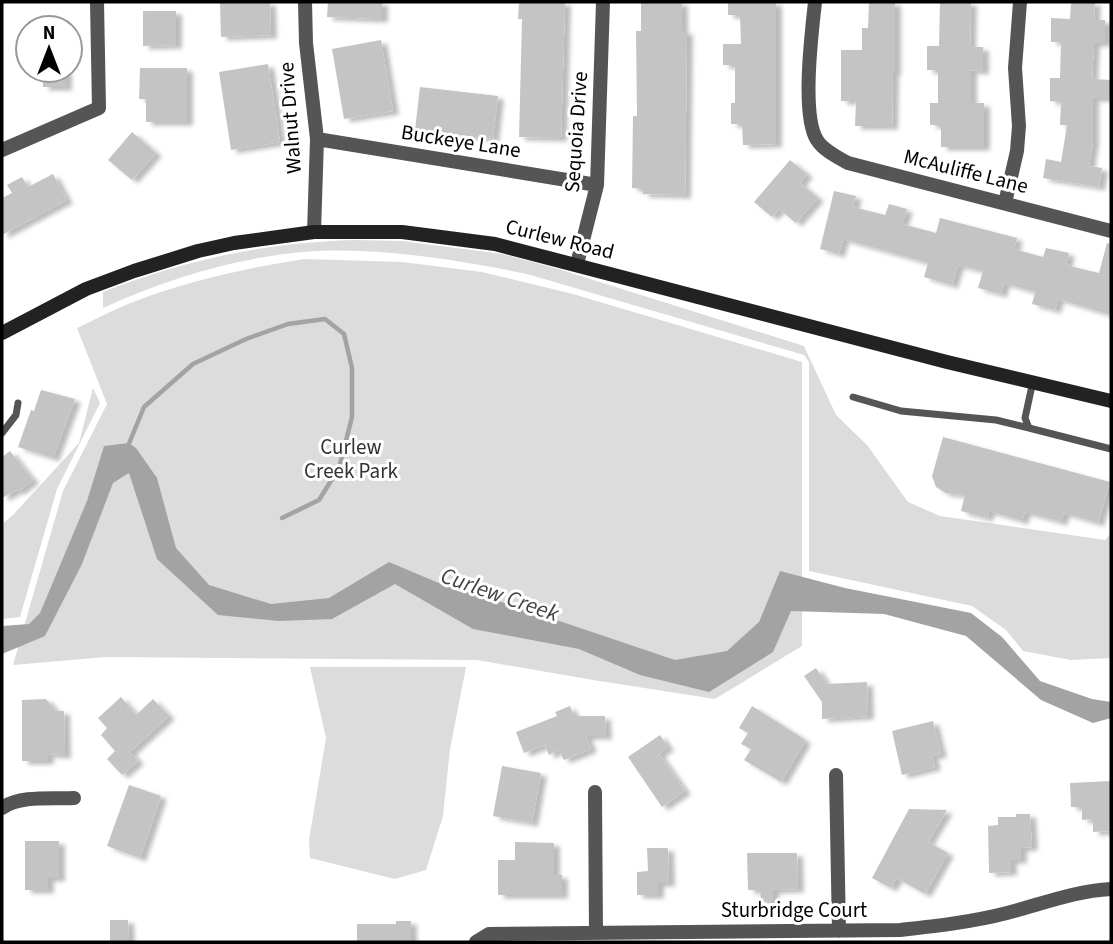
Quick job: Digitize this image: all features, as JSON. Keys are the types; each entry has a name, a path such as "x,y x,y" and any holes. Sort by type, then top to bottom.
{"main road":[{"name":"Curlew Road","path":"2,333 86,289 198,251 313,232 402,232 495,244 947,362 1111,401"}],"street":[{"path":"2,150 99,108 97,2"},
{"name":"Walnut Drive","path":"305,2 306,43 317,139 313,232"},
{"name":"Sequoia Drive","path":"577,264 597,185 603,2"},
{"name":"McAuliffe Lane","path":"815,2 810,43 810,110 816,139 834,155 848,163 1111,231"},
{"path":"1005,203 1017,150 1019,126 1015,68 1020,2"},
{"name":"Buckeye Lane","path":"317,139 597,185"},
{"path":"836,775 839,931"},
{"path":"595,792 596,932"},
{"path":"4,807 29,800 74,798"},
{"name":"Sturbridge Court","path":"476,942 489,934 900,930 959,923 1005,914 1062,896 1111,889"}],"lane":[{"path":"1029,428 1025,418 1033,381"},
{"path":"853,397 901,411 996,420 1111,449"},
{"path":"2,433 16,415 18,403"}],"green space":[{"path":"354,240 402,241 502,254 804,346 836,415 867,445 908,502 940,516 1105,540 1111,533 1111,658 1071,660 1023,651 1006,630 972,606 809,571 809,362 804,355 527,274 445,259 359,251 304,252 253,259 176,279 103,308 103,292 165,270 257,249"},
{"name":"Curlew Creek Park","path":"304,259 402,262 482,272 573,294 802,362 802,646 715,699 477,660 106,657 13,665 63,491 107,404 77,328 129,304 177,287"},
{"path":"93,388 100,403 57,489 20,617 2,619 2,524 79,443"},
{"path":"310,667 466,667 450,749 443,816 426,870 395,879 310,858 309,840 326,738"}],"shaded area":[{"path":"129,443 136,448 157,478 176,548 209,585 271,604 329,598 389,562 441,584 675,660 727,651 759,622 780,571 845,588 971,613 1002,637 1040,681 1092,699 1111,702 1111,718 1093,723 1041,700 966,636 884,614 791,611 773,652 709,692 640,675 579,649 473,629 395,584 332,619 279,621 218,615 157,559 129,473 113,483 82,564 45,636 2,654 2,626 29,624 40,613 87,501 104,446"}],"building":[{"path":"220,2 270,2 271,35 221,37"},
{"path":"328,2 382,2 382,19 327,17"},
{"path":"519,2 565,2 561,138 519,137 522,19 518,19"},
{"path":"641,2 682,2 682,31 687,31 685,195 643,194 643,189 632,188 633,116 637,116 636,31 641,31"},
{"path":"728,2 776,2 776,144 743,145 742,124 731,124 731,103 735,103 735,65 723,65 723,44 741,44 740,15 728,15"},
{"path":"869,2 895,2 892,126 855,126 856,101 841,101 841,50 862,50 862,28 868,28"},
{"path":"940,2 971,2 970,47 983,47 983,71 971,70 971,103 984,103 984,147 941,147 941,125 930,125 930,103 938,103 938,70 927,70 927,46 939,46"},
{"path":"1071,2 1095,2 1094,20 1105,20 1105,43 1094,43 1092,79 1111,80 1111,98 1093,98 1093,141 1089,166 1102,168 1099,187 1043,178 1046,159 1061,162 1067,125 1060,125 1061,102 1050,101 1050,78 1060,78 1061,42 1051,42 1051,18 1070,19"},
{"path":"143,11 176,11 176,45 143,46"},
{"path":"381,40 393,111 344,119 332,49"},
{"path":"268,64 280,142 231,150 219,72"},
{"path":"140,68 187,68 187,122 146,122 146,99 139,99"},
{"path":"43,84 66,84 66,87 43,87"},
{"path":"420,87 498,96 493,139 415,130"},
{"path":"132,132 156,153 132,180 108,160"},
{"path":"790,160 807,174 800,183 818,198 796,223 779,209 772,217 754,202"},
{"path":"53,174 67,200 2,235 2,198 12,193 7,185 22,177 28,187"},
{"path":"834,191 856,196 853,207 885,215 889,204 907,209 902,224 936,233 940,218 1017,238 1014,249 1043,257 1046,248 1069,253 1066,265 1099,273 1107,243 1111,244 1111,315 1058,299 1055,310 1032,304 1035,292 1004,283 1001,294 978,288 983,271 958,265 952,285 924,277 928,263 843,239 839,254 820,249"},
{"path":"41,390 75,399 53,458 18,447"},
{"path":"943,437 1110,482 1098,523 1064,513 1061,522 1025,512 1022,521 989,511 987,518 961,511 965,495 946,493 936,487 932,476"},
{"path":"10,451 33,480 19,491 2,498 2,457"},
{"path":"816,668 827,684 867,682 868,716 822,719 822,702 804,676"},
{"path":"121,697 136,715 153,699 169,716 130,752 138,761 122,775 107,759 115,751 101,735 107,728 98,718"},
{"path":"46,699 56,711 64,711 65,755 48,754 48,761 22,761 22,700"},
{"path":"570,706 574,716 605,716 606,736 586,736 591,749 564,760 559,750 549,755 545,745 524,753 516,732 557,716 555,712"},
{"path":"752,706 804,739 781,782 744,760 751,749 741,744 748,733 739,728"},
{"path":"933,721 941,754 932,756 935,767 902,775 892,731"},
{"path":"660,735 668,747 659,754 685,791 662,807 628,757"},
{"path":"502,766 541,773 532,823 493,816"},
{"path":"1111,781 1111,831 1093,832 1093,819 1082,820 1082,807 1071,807 1070,783"},
{"path":"129,785 161,796 140,858 107,846"},
{"path":"909,809 947,810 928,842 948,853 925,894 897,878 891,888 872,878"},
{"path":"1016,814 1030,814 1032,847 1021,848 1021,860 1011,860 1011,872 989,873 988,826 998,825 998,817 1016,817"},
{"path":"25,841 59,841 59,878 48,878 48,890 25,890"},
{"path":"515,842 554,843 554,875 562,875 562,895 498,895 498,860 515,860"},
{"path":"647,848 668,848 669,883 658,883 658,895 637,895 637,872 648,871"},
{"path":"747,853 797,853 798,889 773,890 773,902 761,902 760,890 748,890"},
{"path":"110,920 128,920 129,942 110,942"},
{"path":"396,921 411,921 411,942 357,942 357,924 396,924"}],"waterway":[{"path":"128,446 144,407 193,364 246,339 288,324 325,319 344,334 352,368 352,417 339,468 319,500 282,518"}],"water label":[{"name":"Curlew Creek","path":"500,594"}]}
